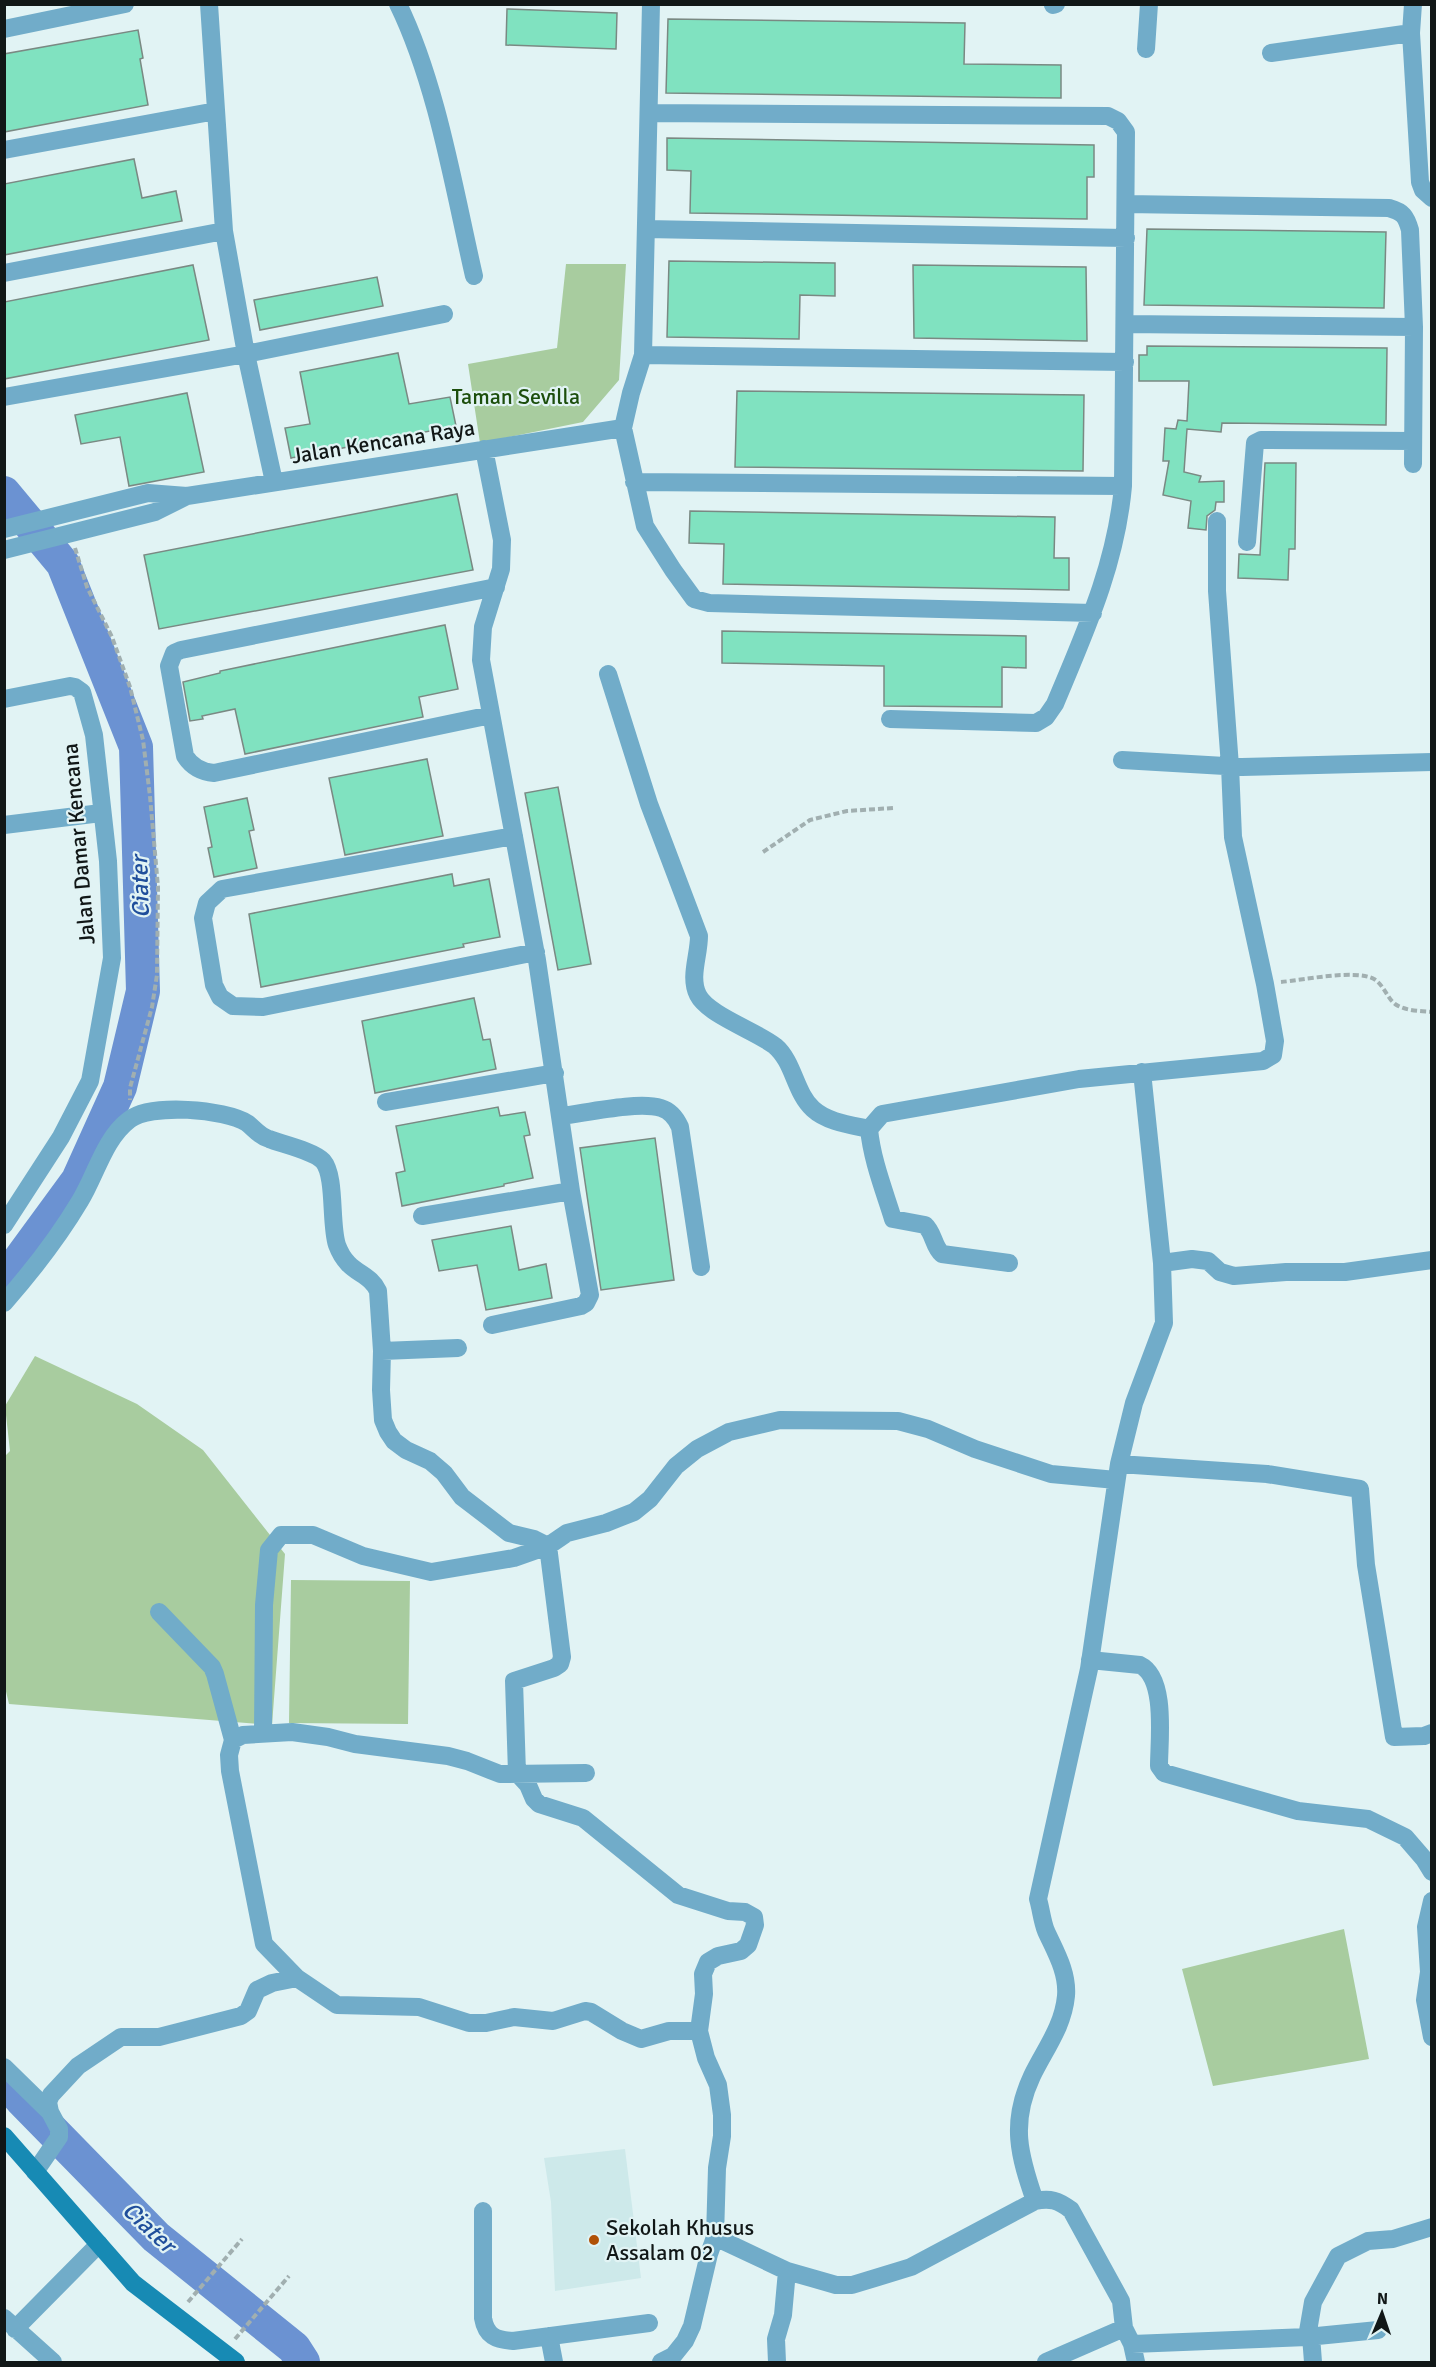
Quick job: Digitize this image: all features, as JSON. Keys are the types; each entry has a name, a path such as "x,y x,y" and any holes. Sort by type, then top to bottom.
{"street":[{"path":"4,29 125,4"},
{"path":"209,4 224,231 246,354 274,483"},
{"path":"398,4 413,35 442,137 474,276"},
{"path":"651,4 643,355 623,428 645,526 673,570 697,601 709,603 1093,613"},
{"path":"1146,49 1149,4"},
{"path":"1413,4 1411,33 1420,182 1423,190 1431,198"},
{"path":"1270,53 1411,33"},
{"path":"4,150 216,111"},
{"path":"649,113 1108,116 1114,117 1123,126 1127,138 1123,486 1120,518 1110,561 1093,613 1055,704 1046,717 1036,723 890,719"},
{"path":"1126,204 1389,208 1401,211 1410,230 1414,327 1413,464"},
{"path":"646,229 1126,238"},
{"path":"4,273 224,231"},
{"path":"4,397 246,354 444,314"},
{"path":"1125,324 1414,327"},
{"path":"643,355 1125,362"},
{"name":"Jalan Kencana Raya","path":"5,529 148,493 187,496 623,428"},
{"path":"1247,542 1255,443 1261,440 1413,441"},
{"path":"484,449 502,540 501,569 483,627 480,660 536,952 571,1191 590,1296 581,1306 492,1325"},
{"path":"634,482 1123,486"},
{"name":"Jalan Kencana Raya","path":"8,549 155,512 187,496"},
{"path":"1009,1263 942,1254 937,1250 929,1228 925,1225 893,1219 872,1151 869,1129 882,1114 1079,1079 1263,1061 1273,1055 1275,1041 1265,984 1233,837 1218,591 1217,521"},
{"path":"491,715 214,774 189,763 184,756 169,666 174,653 181,650 496,587"},
{"path":"608,674 649,804 699,936 699,955 694,976 699,998 709,1008 776,1047 811,1108 832,1120 869,1129"},
{"name":"Jalan Damar Kencana","path":"4,699 64,687 79,689 82,692 94,735 108,861 112,958 90,1081 61,1137 4,1225"},
{"path":"1122,760 1230,766 1431,762"},
{"path":"4,825 101,813"},
{"path":"514,836 222,889 207,903 203,918 214,986 220,997 233,1006 263,1006 536,952"},
{"path":"1035,2201 1021,2162 1017,2133 1020,2113 1032,2077 1058,2029 1066,1995 1061,1961 1045,1929 1038,1899 1090,1660 1118,1472 1134,1403 1164,1323 1162,1263 1142,1072"},
{"path":"386,1102 555,1073"},
{"path":"561,1116 647,1106 663,1108 675,1117 680,1127 701,1267"},
{"path":"4,1303 56,1241 82,1198 113,1137 129,1119 155,1110 194,1111 226,1115 247,1123 262,1137 314,1155 324,1161 331,1184 331,1210 337,1244 346,1263 374,1282 378,1291 383,1420 394,1441 406,1450 430,1461 444,1473 462,1497 509,1533 534,1539 548,1546"},
{"path":"422,1216 571,1191"},
{"path":"1162,1263 1208,1261 1220,1272 1234,1276 1286,1272 1345,1272 1431,1260"},
{"path":"382,1351 458,1348"},
{"path":"263,1732 264,1605 269,1550 281,1535 313,1536 363,1556 431,1572 514,1558 548,1546 562,1535 606,1523 634,1512 650,1499 676,1466 705,1445 729,1432 780,1420 898,1421 928,1429 975,1449 1051,1474 1118,1472 1267,1474 1360,1489 1366,1565 1394,1737 1424,1736 1431,1733"},
{"path":"548,1546 562,1657 560,1664 554,1668 514,1681 518,1773 539,1804 583,1818 678,1896 728,1911 745,1912 754,1917 755,1925 748,1946 741,1951 718,1956 708,1962 704,1974 699,2031 719,2092 722,2115 722,2136 717,2168 715,2237 692,2326 685,2341 673,2356 661,2362"},
{"path":"159,1612 212,1667 233,1740 229,1755 230,1771 264,1944 297,1978 337,2005 419,2007 469,2023 486,2023 514,2018 553,2021 585,2011 641,2039 653,2038 669,2031 699,2031"},
{"path":"1090,1660 1140,1665 1146,1668 1152,1677 1159,1701 1159,1766 1164,1773 1298,1811 1368,1819 1405,1837 1424,1859 1431,1872"},
{"path":"233,1740 243,1735 263,1732 304,1734 355,1744 448,1756 500,1774 586,1773"},
{"path":"1431,1901 1426,1927 1429,1972 1425,2000 1431,2037"},
{"path":"38,2168 59,2137 59,2129 50,2112 48,2102 51,2095 78,2066 121,2037 159,2037 236,2018 248,2011 257,1990 272,1983 297,1978"},
{"path":"4,2067 50,2112"},
{"path":"4,2136 38,2168 99,2244 134,2283 236,2362"},
{"path":"715,2237 787,2271 836,2285 852,2285 911,2267 1035,2201 1048,2199 1060,2201 1071,2210 1121,2301 1136,2362"},
{"path":"483,2211 483,2318 485,2328 490,2335 500,2340 513,2341 650,2323"},
{"path":"1313,2362 1309,2337 1313,2302 1338,2256 1368,2241 1393,2239 1431,2227"},
{"path":"46,2360 10,2324 99,2244"},
{"path":"777,2362 776,2339 783,2314 787,2271"},
{"path":"1046,2362 1128,2336 1309,2337 1378,2330"},
{"path":"549,2336 554,2362"}],"path":[{"path":"72,533 80,568 112,637 130,687 143,740 153,829 158,888 157,975 152,1007 130,1088 129,1119"},
{"path":"763,852 810,820 848,811 893,808"},
{"path":"1265,984 1340,975 1369,977 1377,980 1395,1004 1407,1009 1431,1012"},
{"path":"198,2291 242,2239"},
{"path":"244,2328 289,2276"}],"shaded area":[{"name":"Sekolah Khusus Assalam 02","path":"625,2149 641,2278 555,2291 551,2202 544,2158"}],"green space":[{"name":"Taman Sevilla","path":"566,264 626,264 619,380 583,422 480,443 468,364 557,348"},
{"path":"35,1356 137,1404 203,1450 285,1554 272,1725 9,1704 4,1683 4,1457 10,1451 5,1406"},
{"path":"291,1580 410,1581 408,1724 289,1723"},
{"path":"1344,1929 1369,2059 1213,2086 1182,1969"}],"building":[{"path":"507,9 617,13 616,49 506,45"},
{"path":"668,19 965,23 964,64 1061,65 1061,98 666,93"},
{"path":"138,30 143,58 140,59 148,105 4,132 4,54"},
{"path":"667,138 1094,145 1094,177 1087,177 1087,219 690,213 691,171 667,170"},
{"path":"134,159 142,198 176,191 182,221 4,255 4,184"},
{"path":"1147,229 1386,232 1384,308 1144,305"},
{"path":"669,261 835,263 835,296 800,295 799,339 667,337"},
{"path":"193,265 209,340 4,379 4,302"},
{"path":"913,265 1086,267 1087,341 914,338"},
{"path":"377,277 383,306 260,330 254,300"},
{"path":"1147,346 1387,348 1386,425 1222,423 1221,432 1187,429 1184,472 1201,476 1199,482 1224,481 1224,502 1216,502 1215,510 1207,516 1206,530 1188,528 1191,501 1163,495 1169,461 1163,461 1165,428 1176,429 1178,420 1187,421 1189,381 1139,381 1139,355 1147,355"},
{"path":"398,353 409,404 450,397 456,426 291,458 285,428 310,424 300,372"},
{"path":"737,391 1084,395 1083,471 735,467"},
{"path":"187,393 204,472 129,486 120,437 81,444 75,415"},
{"path":"1265,463 1296,463 1295,549 1289,549 1288,580 1238,578 1239,554 1260,555"},
{"path":"457,494 473,570 159,629 144,555"},
{"path":"690,511 1055,517 1054,558 1069,558 1069,590 723,584 724,544 689,543"},
{"path":"445,625 458,689 419,697 423,717 245,754 235,709 190,721 183,682 220,673 220,671"},
{"path":"722,631 1026,636 1026,668 1002,667 1002,707 884,706 884,666 722,663"},
{"path":"427,759 443,836 345,855 329,778"},
{"path":"558,787 591,964 558,970 525,793"},
{"path":"247,798 254,830 249,831 257,868 214,877 208,848 212,847 204,807"},
{"path":"452,874 454,886 489,879 500,937 463,944 464,947 261,987 249,914"},
{"path":"474,998 483,1040 490,1039 496,1069 375,1093 362,1021"},
{"path":"498,1107 500,1116 525,1112 530,1135 524,1136 533,1178 402,1206 396,1173 405,1171 396,1126"},
{"path":"655,1138 674,1280 601,1290 580,1148"},
{"path":"511,1226 519,1270 546,1264 552,1298 486,1310 477,1265 439,1271 432,1240"}],"waterway":[{"name":"Ciater","path":"4,493 63,564 136,747 143,991 120,1087 78,1180 4,1281"},
{"name":"Ciater","path":"4,2080 156,2237 294,2348 303,2362"}],"place":[{"name":"Sekolah Khusus Assalam 02","path":"594,2240"}]}
